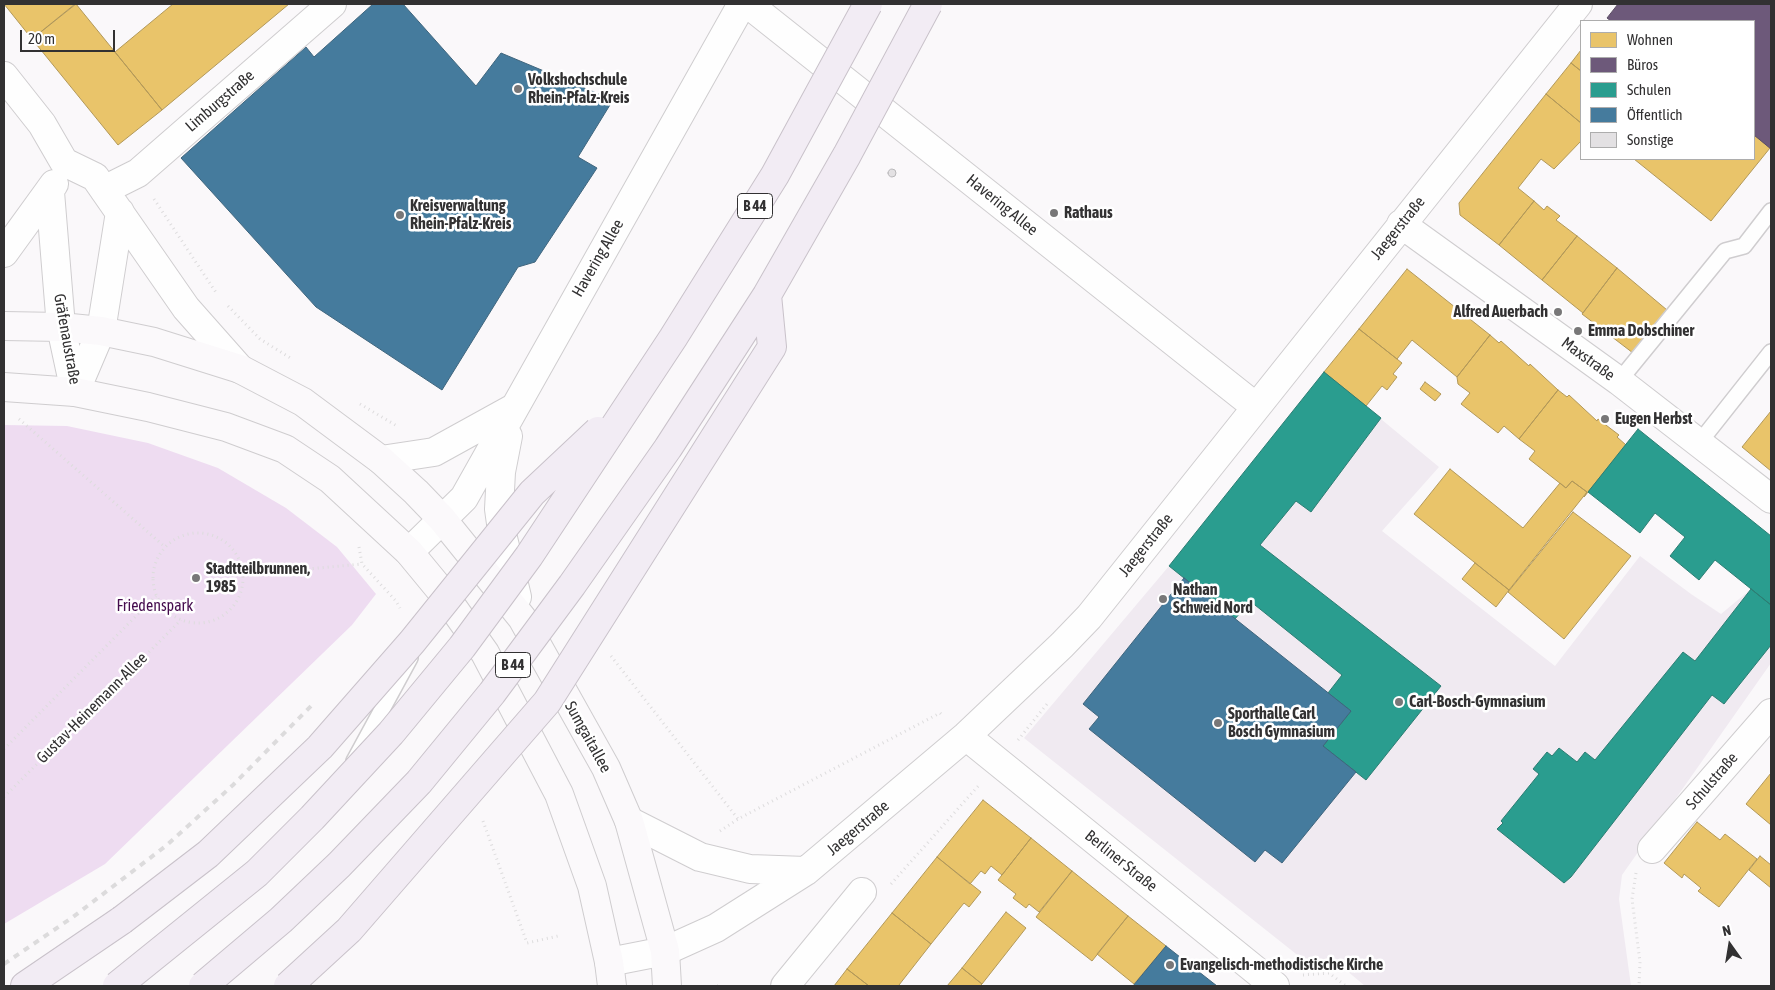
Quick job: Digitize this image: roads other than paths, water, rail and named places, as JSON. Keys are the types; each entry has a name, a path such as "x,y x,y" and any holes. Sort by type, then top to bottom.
{"highway":[{"name":"B 44","path":"117,986 257,873 312,818 391,733 462,647 529,556 631,402 775,175 868,4"},
{"name":"B 44","path":"202,986 281,920 339,865 419,782 492,693 572,585 668,448 767,296 847,155 928,4"},
{"path":"288,986 349,930 548,702 772,347 767,296"},
{"path":"25,986 122,920 208,854 320,747 412,642 532,493 631,402"}],"street":[{"name":"Limburgstraße","path":"104,190 138,173 332,4"},
{"name":"Havering Allee","path":"408,552 464,498 742,4"},
{"name":"Havering Allee","path":"748,4 1256,407"},
{"name":"Jaegerstraße","path":"610,974 716,928 806,872 966,736 1062,645 1088,617 1578,4"},
{"path":"4,76 42,124 64,162 95,177 186,308 240,369"},
{"name":"Gräfenaustraße","path":"4,253 50,192 64,162"},
{"name":"Gräfenaustraße","path":"50,192 61,326 75,392"},
{"name":"Gräfenaustraße","path":"75,392 101,332 120,212"},
{"name":"Maxstraße","path":"1401,224 1619,381 1771,499"},
{"name":"Sumgaitallee","path":"4,326 61,326 101,332 154,342 240,369 303,402 381,460 442,519 522,618 606,768 629,821 665,951 667,986"},
{"path":"10,388 75,392 148,407 226,427 286,449 330,479 408,552 442,592 486,653 559,794 592,886 610,974"},
{"name":"Havering Allee","path":"514,408 501,472 499,509 503,538 522,618"},
{"path":"381,460 434,452 514,408"},
{"name":"Schulstraße","path":"1652,849 1771,713"},
{"name":"Berliner Straße","path":"966,736 1276,986"},
{"path":"629,821 700,857 750,869 806,872"},
{"path":"785,986 862,892"}],"lane":[{"path":"1619,381 1725,251 1744,246 1771,211"},
{"path":"1699,443 1771,352"},
{"path":"348,771 419,643 442,592"}],"railway":[{"path":"4,964 73,917 167,845 233,785 312,705"}],"place":[{"name":"Volkshochschule Rhein-Pfalz-Kreis","path":"518,89"},
{"name":"Rathaus","path":"1054,213"},
{"name":"Kreisverwaltung Rhein-Pfalz-Kreis","path":"400,215"},
{"name":"Alfred Auerbach","path":"1558,312"},
{"name":"Emma Dobschiner","path":"1578,331"},
{"name":"Eugen Herbst","path":"1605,419"},
{"name":"Stadtteilbrunnen, 1985","path":"196,578"},
{"name":"Nathan Schweid Nord","path":"1163,599"},
{"name":"Carl-Bosch-Gymnasium","path":"1399,702"},
{"name":"Sporthalle Carl Bosch Gymnasium","path":"1218,723"},
{"name":"Evangelisch-methodistische Kirche","path":"1170,965"}],"park label":[{"name":"Friedenspark","path":"155,606"}]}
